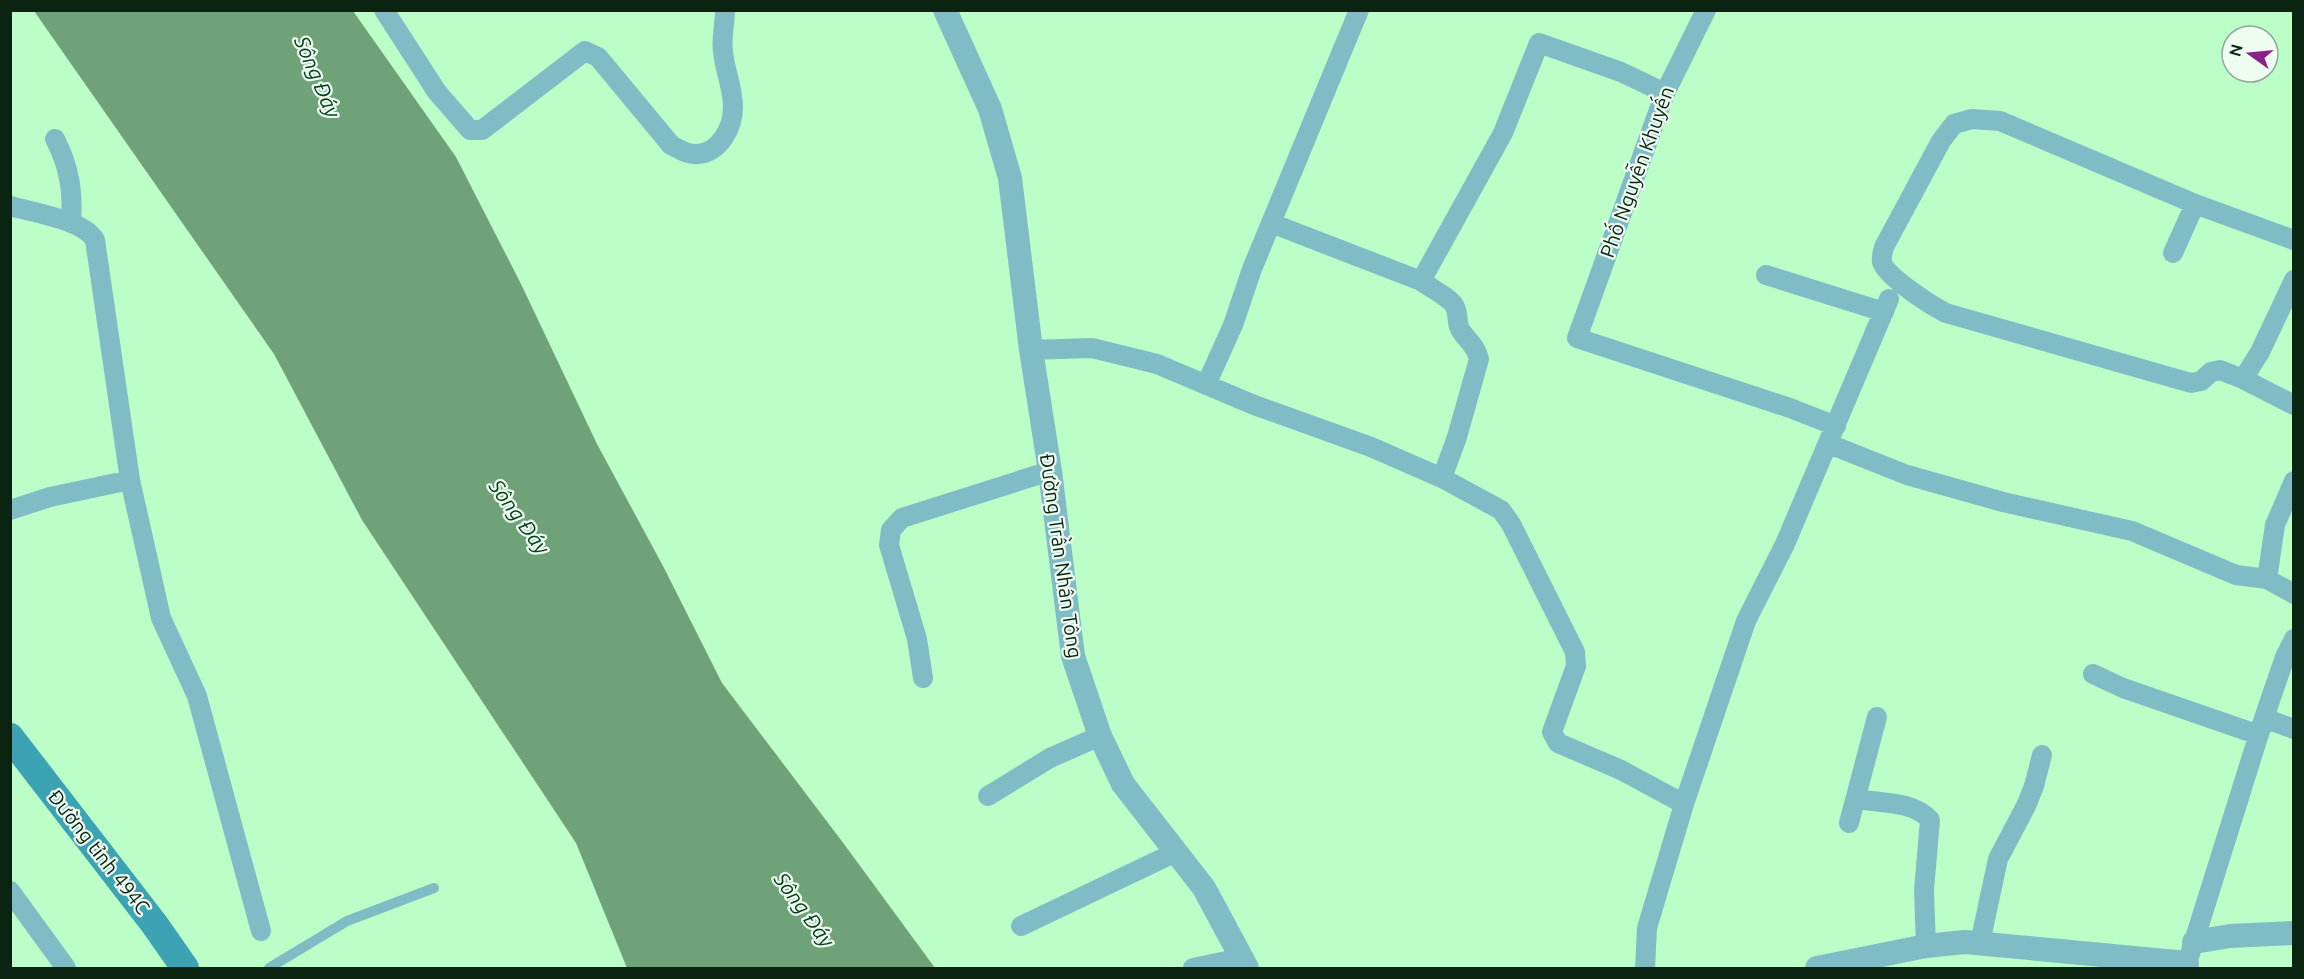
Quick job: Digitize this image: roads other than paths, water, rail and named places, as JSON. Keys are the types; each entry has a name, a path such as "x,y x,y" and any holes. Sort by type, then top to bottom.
{"main road":[{"name":"Đường tỉnh 494C","path":"10,737 155,925 185,969"}],"street":[{"path":"384,10 437,93 470,130 482,130 585,51 598,57 671,145 685,152 697,154 716,147 723,139 733,119 732,91 723,52 731,12"},
{"name":"Đường Trần Nhân Tông","path":"945,10 990,108 1010,178 1073,656 1100,736 1123,784 1204,888 1244,963"},
{"path":"1206,385 1233,325 1252,269 1359,10"},
{"name":"Phố Nguyễn Khuyến","path":"1706,10 1665,93 1577,338 1790,408 1832,435"},
{"path":"1420,281 1503,133 1539,43 1621,72 1665,93"},
{"path":"2294,240 2195,204 2000,121 1972,119 1954,124 1941,141 1884,247 1881,260 1885,269 1927,304 1965,320 2191,383 2201,381 2211,372 2220,370 2294,405"},
{"path":"55,140 66,160 70,178 73,197 71,223"},
{"path":"2173,253 2195,204"},
{"path":"10,206 80,226 93,235 95,240 130,480 161,618 197,696 261,931"},
{"path":"1271,223 1420,281 1454,303 1461,332 1477,348 1479,359 1457,437 1442,478"},
{"path":"1646,969 1647,928 1684,804 1746,621 1785,544 1886,306 1766,275"},
{"path":"2243,379 2260,351 2294,280"},
{"path":"1031,350 1092,348 1156,364 1254,405 1371,447 1442,478 1501,510 1575,652 1576,666 1552,732 1558,743 1621,770 1684,804"},
{"path":"1832,435 1907,475 2003,502 2132,531 2235,575 2267,579 2294,594"},
{"path":"923,678 917,639 889,545 891,530 902,518 1050,471"},
{"path":"10,510 50,497 130,480"},
{"path":"2267,579 2274,525 2294,481"},
{"path":"2189,958 2284,657 2294,639"},
{"path":"2093,674 2123,688 2262,726 2294,729"},
{"path":"1849,823 1877,717"},
{"path":"988,795 1050,758 1100,736"},
{"path":"1980,944 1998,859 2026,806 2042,755"},
{"path":"1856,799 1910,807 1924,813 1930,820 1924,890 1926,946"},
{"path":"1021,926 1176,852"},
{"path":"10,891 66,969"},
{"path":"1817,969 1926,946 1965,942 2189,958 2230,936 2294,933"},
{"path":"1193,969 1244,963"}],"lane":[{"path":"269,969 348,921 434,888"}],"water":[{"name":"Sông Đáy","path":"34,11 353,11 456,157 521,284 597,444 663,566 722,683 935,968 627,968 576,843 362,520 274,354"}]}
